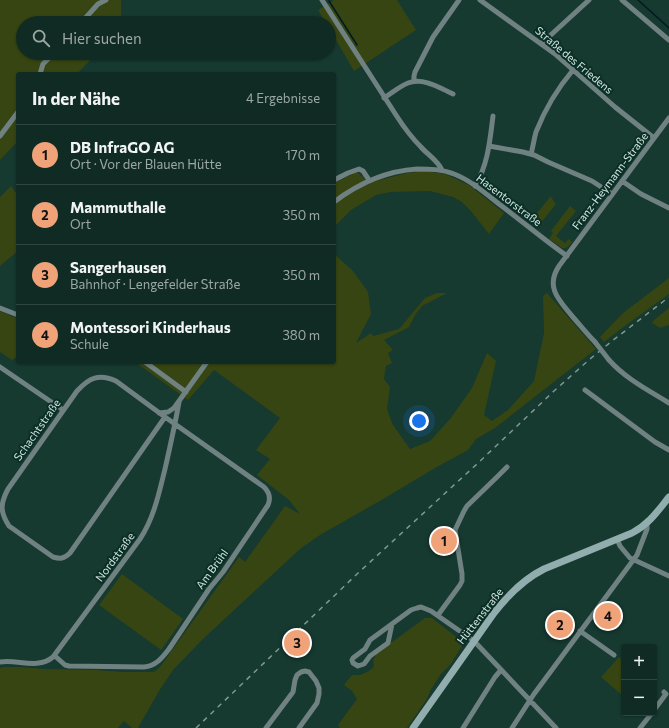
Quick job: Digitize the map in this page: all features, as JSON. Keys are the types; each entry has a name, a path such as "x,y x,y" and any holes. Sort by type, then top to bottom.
{"street":[{"path":"87,16 98,4 106,0"},
{"name":"Hasentorstraße","path":"322,0 332,16"},
{"path":"414,81 414,73 433,37 458,0"},
{"name":"Straße des Friedens","path":"480,0 541,44 654,138"},
{"path":"541,44 589,0"},
{"path":"622,0 669,40"},
{"name":"Hasentorstraße","path":"336,22 384,98 407,131 442,170 455,174 475,186 567,256"},
{"path":"41,72 43,64 47,60"},
{"path":"531,154 543,114 557,89 573,70"},
{"path":"384,98 404,85 414,81 423,81 453,94"},
{"path":"0,136 16,115"},
{"path":"475,186 488,156 493,116"},
{"name":"Franz-Heymann-Straße","path":"567,256 669,118"},
{"path":"489,146 531,154 592,181 612,194"},
{"path":"336,179 359,169 363,171 369,180"},
{"path":"336,201 369,180 386,174 402,170 442,170"},
{"path":"622,181 641,194 669,208"},
{"path":"567,256 554,275 554,290 560,301 609,360 621,372 631,380 669,403"},
{"path":"0,308 16,314"},
{"path":"148,364 186,392"},
{"path":"159,413 170,411 179,402 206,364"},
{"path":"1,368 63,410"},
{"name":"Schachtstraße","path":"165,417 65,558 59,559 52,557 9,526 2,511 4,497 63,410 84,383 100,376 116,381 175,424"},
{"path":"585,390 655,442 669,450"},
{"name":"Nordstraße","path":"55,656 146,530 152,517 160,490 179,402"},
{"name":"Am Brühl","path":"55,656 65,665 69,666 144,667 151,666 156,663 169,649 270,501 265,488 175,424"},
{"path":"438,615 462,581 455,530 463,513 470,504 507,467"},
{"name":"Hüttenstraße","path":"413,728 494,613 508,596 532,576 558,563 636,531 648,523 669,498"},
{"path":"512,728 530,700 633,560 647,529 648,523"},
{"path":"617,539 621,547 633,560 669,576"},
{"path":"392,624 388,643 370,656 364,665 358,666 354,664 352,661 353,658 365,649 369,641 375,637 392,624 411,610 424,608 438,615 474,641 556,728"},
{"path":"580,631 614,655"},
{"path":"0,662 39,663 49,660 55,656"},
{"path":"463,728 501,670"},
{"path":"266,728 293,692 294,680 297,675 305,671 309,672 317,682 319,694 316,704 299,728"},
{"path":"657,706 666,694 664,692"},
{"path":"640,728 650,716"}],"green space":[{"path":"0,0 121,0 121,16 16,16 16,60 90,60 79,72 16,72 16,143 0,160"},
{"path":"334,0 397,0 416,30 354,71 336,40 336,16 322,16 318,10"},
{"path":"425,171 445,174 469,185 504,213 489,234 470,210 462,202 453,197 430,191 390,192 376,195 351,210 336,225 336,182 357,172 363,177 368,185 372,182 407,173"},
{"path":"11,186 16,193 16,253 0,266 0,197"},
{"path":"550,197 553,198 552,199 556,204 540,224 533,218"},
{"path":"570,206 576,211 556,236 565,243 569,239 572,242 567,248 562,248 549,239 553,233 551,231"},
{"path":"336,256 353,271 368,292 371,314 356,343 371,333 373,336 399,329 425,298 437,293 447,293 422,306 415,315 409,327 384,340 393,350 388,353 392,363 386,366 384,379 390,387 387,409 393,425 410,449 430,441 450,419 472,388 487,353 496,361 484,415 492,421 508,410 534,381 544,333 543,296 547,293 596,349 495,428 476,439 468,450 320,535 300,549 203,639 173,670 138,728 132,728 124,721 118,728 0,728 0,668 21,667 122,672 154,672 160,667 239,557 245,562 285,506 300,514 289,500 257,475 270,459 256,450 280,418 214,370 188,400 138,364 336,364"},
{"path":"669,278 669,294 604,342 600,337 623,313"},
{"path":"669,308 669,325 660,328 652,323 653,321"},
{"path":"0,311 16,318 16,357 12,360 0,352"},
{"path":"122,574 183,619 161,650 99,605"},
{"path":"425,618 432,618 464,643 450,665 441,674 430,691 427,699 407,728 339,728 340,727 338,725 357,699 352,691 344,685 352,675 360,675 373,668 373,660 377,653"},
{"path":"619,657 621,659 621,694 601,677"}],"waterway":[{"path":"638,0 669,28"},
{"path":"329,1 357,45"}],"railway":[{"path":"196,728 357,574 554,391 612,341 669,297"}],"place":[{"name":"DB InfraGO AG","path":"444,541"},
{"name":"Montessori Kinderhaus","path":"608,616"},
{"name":"Mammuthalle","path":"560,625"},
{"name":"Sangerhausen","path":"297,643"}]}
